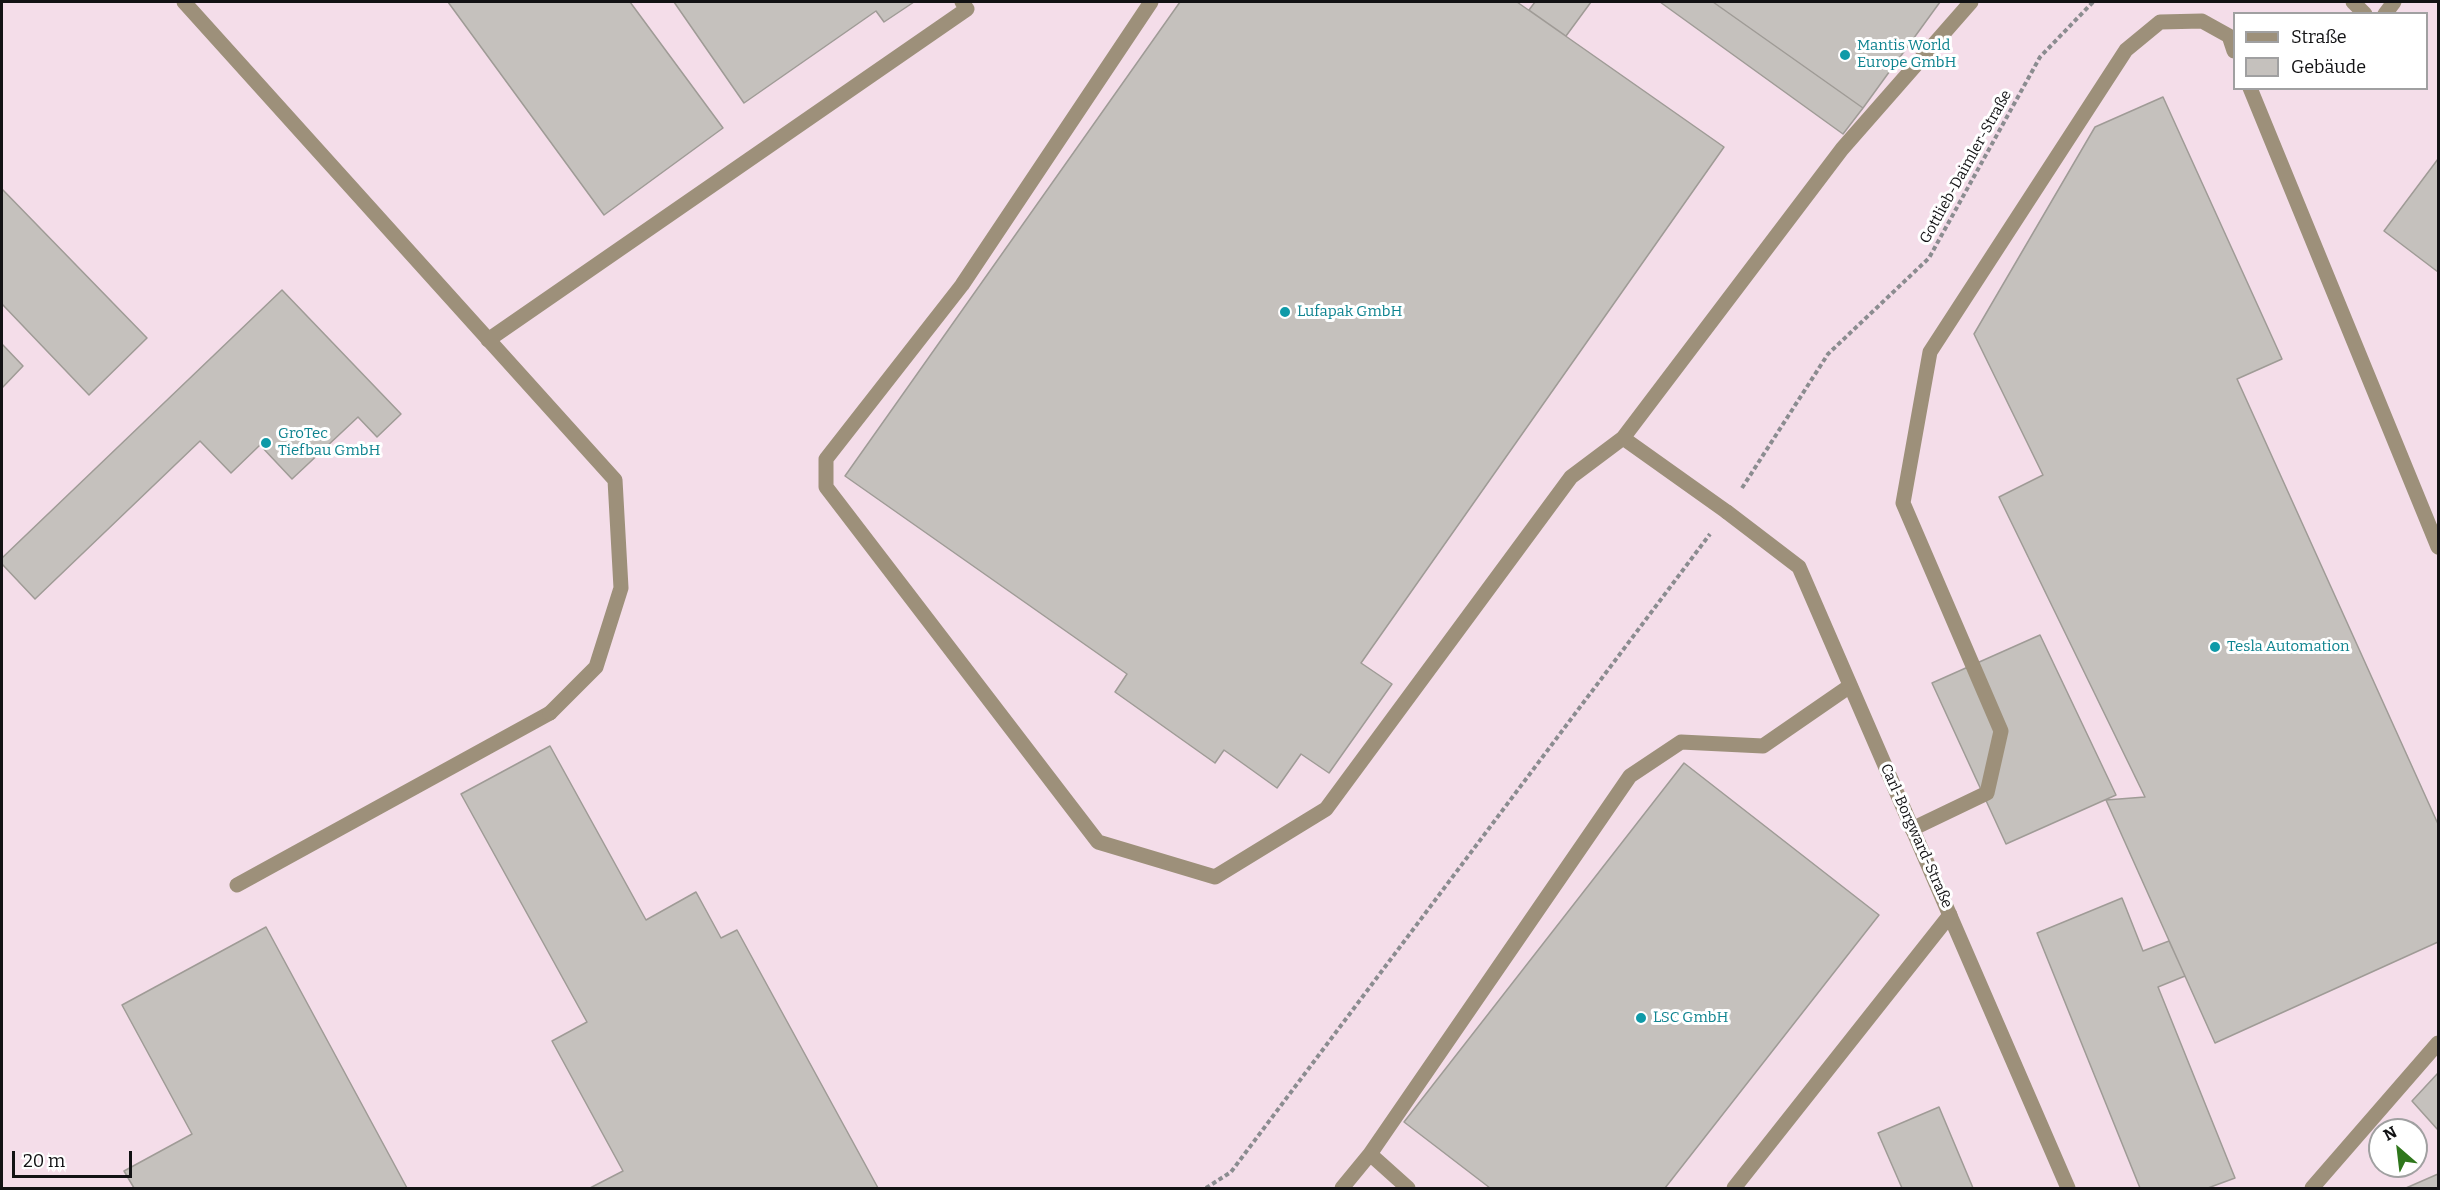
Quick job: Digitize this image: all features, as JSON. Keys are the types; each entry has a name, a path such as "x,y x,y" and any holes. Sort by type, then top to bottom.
{"street":[{"path":"184,2 615,480 621,588 596,667 550,713 237,885"},
{"path":"488,340 967,9 962,2"},
{"path":"1151,2 962,285 826,459 826,487 1098,842 1215,877 1326,809 1571,477 1623,438 1842,149 1971,2"},
{"path":"1912,829 1987,793 2001,731 1904,503 1930,352 2126,50 2160,22 2202,21 2229,36 2233,46"},
{"path":"2251,90 2439,548"},
{"name":"Carl-Borgward-Straße","path":"1623,438 1799,567 2068,1188"},
{"path":"1342,1188 1370,1154 1630,776 1682,742 1763,746 1850,686"},
{"path":"1734,1188 1950,915"},
{"path":"2312,1188 2439,1043"},
{"path":"1370,1154 1408,1188"}],"path":[{"name":"Gottlieb-Daimler-Straße","path":"1206,1188 1231,1172 1727,512 1828,354 1929,258 2040,57 2093,2"}],"shaded area":[{"path":"2,2 2438,2 2438,1188 2,1188"}],"building":[{"path":"448,2 630,2 723,128 604,215"},
{"path":"674,2 914,2 884,22 876,11 744,103"},
{"name":"Lufapak GmbH","path":"1180,2 1517,2 1724,147 1361,663 1392,684 1329,773 1301,754 1277,788 1224,750 1215,763 1115,692 1127,674 845,476"},
{"path":"1535,2 1591,2 1566,36 1529,10"},
{"path":"1660,2 1713,2 1863,108 1843,134"},
{"name":"Mantis World Europe GmbH","path":"1713,2 1940,2 1863,108"},
{"name":"Tesla Automation","path":"2163,97 2282,359 2237,379 2438,824 2438,942 2215,1043 2106,800 2145,797 1999,497 2043,475 1974,334 2095,127"},
{"path":"2438,159 2438,272 2384,231"},
{"path":"2,189 147,338 89,395 2,304"},
{"name":"GroTec Tiefbau GmbH","path":"282,290 401,414 377,437 358,417 292,479 260,445 231,473 200,441 35,599 2,564 2,558"},
{"path":"2,344 23,366 2,388"},
{"path":"2040,635 2116,795 2006,844 1932,683"},
{"path":"550,746 646,920 696,892 721,938 737,930 878,1188 590,1188 623,1171 552,1041 587,1022 461,794"},
{"name":"LSC GmbH","path":"1684,763 1879,915 1665,1188 1490,1188 1404,1122"},
{"path":"2122,898 2143,951 2169,941 2185,976 2158,987 2235,1178 2208,1188 2140,1188 2037,933"},
{"path":"266,927 407,1188 134,1188 124,1171 192,1134 122,1005"},
{"path":"2438,1073 2438,1130 2428,1118 2412,1101"},
{"path":"1939,1107 1973,1188 1902,1188 1878,1133"},
{"path":"2438,1174 2438,1188 2406,1188"}],"place":[{"name":"Mantis World Europe GmbH","path":"1845,55"},
{"name":"Lufapak GmbH","path":"1285,312"},
{"name":"GroTec Tiefbau GmbH","path":"266,443"},
{"name":"Tesla Automation","path":"2215,647"},
{"name":"LSC GmbH","path":"1641,1018"}]}
